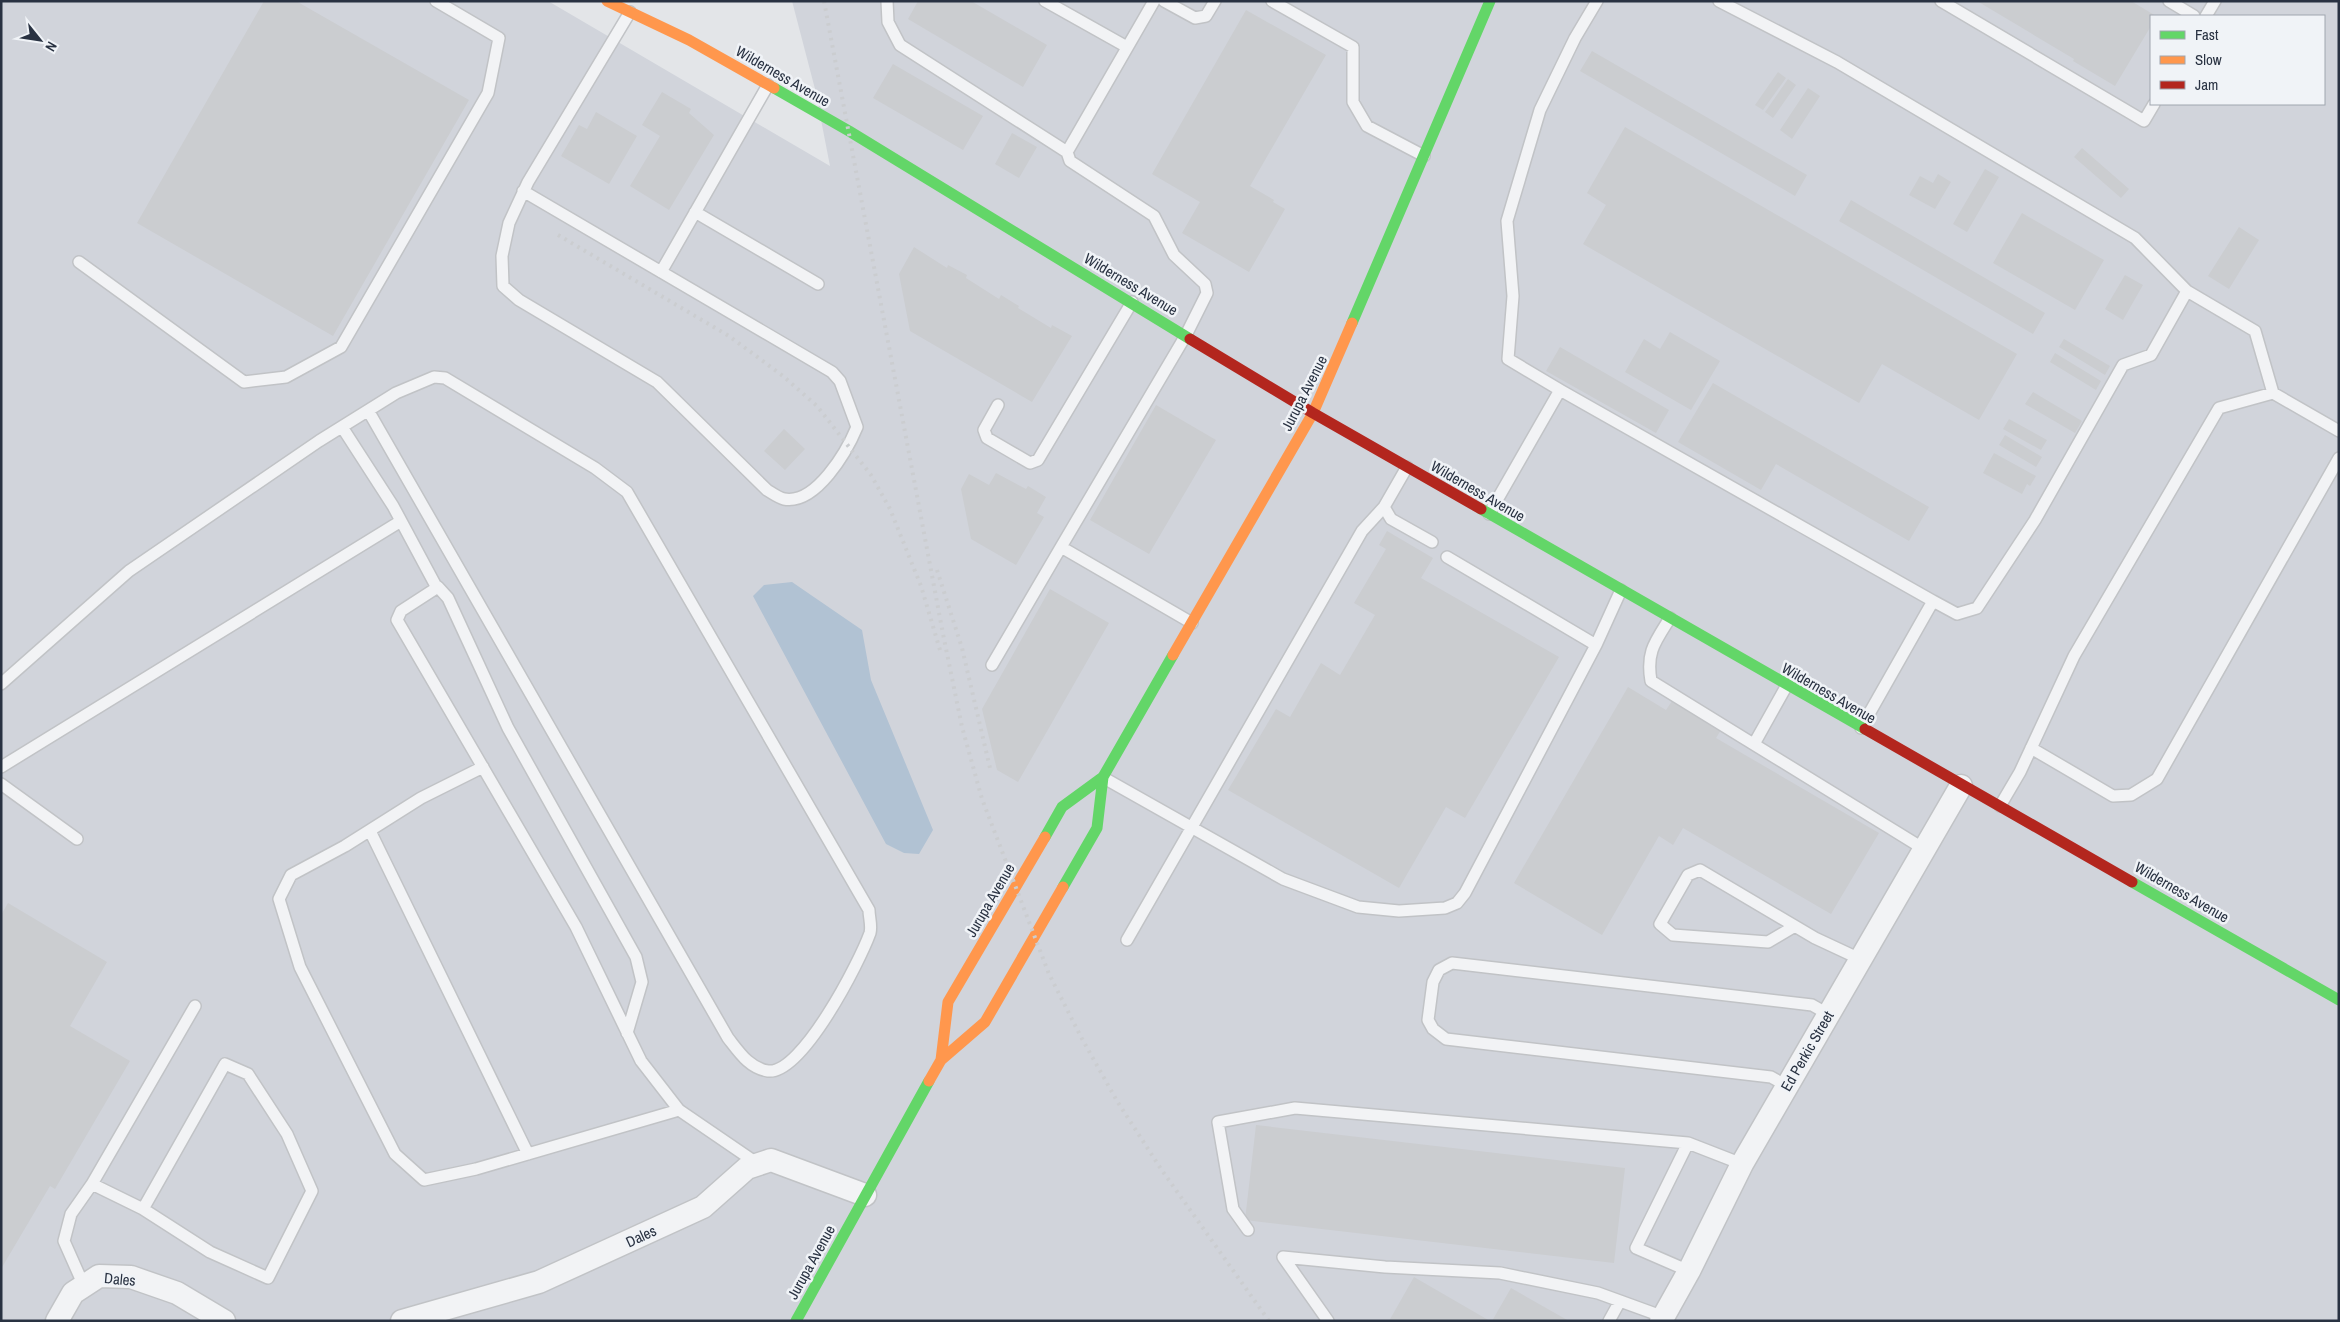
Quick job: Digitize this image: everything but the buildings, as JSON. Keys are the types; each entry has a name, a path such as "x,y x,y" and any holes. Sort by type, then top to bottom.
{"street":[{"name":"Wilderness Avenue","path":"607,1 689,40 849,131 1314,413 1961,786 2000,806 2339,1000"},
{"name":"Jurupa Avenue","path":"796,1321 941,1060 985,1022 1096,828 1103,777 1314,413 1490,1"},
{"name":"Jurupa Avenue","path":"941,1060 948,1002 1062,807 1103,777"},
{"name":"Ed Perkic Street","path":"1663,1319 1742,1164 1961,786"},
{"path":"758,1164 771,1160 865,1195"},
{"name":"Dales","path":"402,1321 539,1282 703,1207 747,1168 758,1164"},
{"name":"Dales","path":"57,1321 73,1293 99,1276 131,1277 177,1293 224,1321"}],"lane":[{"path":"79,262 244,382 286,377 341,347 488,93 499,38 436,1"},
{"path":"887,1 888,22 900,45 1067,152 1070,161 1154,216 1174,256 1205,284 1207,293 1186,335 992,664"},
{"path":"1045,1 1127,47"},
{"path":"1067,152 1154,1"},
{"path":"1164,1 1195,18 1206,16 1214,1"},
{"path":"1272,1 1353,47 1353,102 1367,126 1424,156"},
{"path":"1597,1 1575,38 1540,110 1506,221 1513,296 1508,359 1957,614 1977,608 2035,520 2123,365 2151,355 2187,291"},
{"path":"1719,1 1837,62 2135,238 2187,291 2255,331 2273,393 2339,431"},
{"path":"1940,1 2144,121 2153,105"},
{"path":"2169,1 2192,15"},
{"path":"2207,15 2215,1"},
{"path":"523,191 832,372 840,381 857,426 849,446 819,486 805,497 784,499 767,490 657,382 518,300 503,286 502,256 509,223 523,191 630,12"},
{"path":"661,272 768,85"},
{"path":"695,212 818,284"},
{"path":"998,405 984,430 987,438 1030,463 1038,460 1132,302"},
{"path":"1,684 130,571 396,393 434,377 445,378 595,468 627,492 869,910 871,930 849,980 803,1051 780,1068 769,1071 748,1063 728,1038 368,412"},
{"path":"1489,514 1560,390"},
{"path":"2000,806 2031,748 2074,656 2219,408 2273,393"},
{"path":"342,428 401,521 437,588 448,598 508,728 636,957 642,982 627,1033"},
{"path":"2031,748 2113,796 2131,795 2157,779 2339,458"},
{"path":"1127,940 1362,531 1384,507 1407,467"},
{"path":"1384,507 1391,519 1432,542"},
{"path":"1,766 401,521"},
{"path":"1061,547 1192,623"},
{"path":"1447,557 1596,645"},
{"path":"437,588 401,612 397,620 576,926 641,1061 679,1110 758,1164"},
{"path":"1103,777 1283,878 1358,907 1399,911 1444,908 1456,903 1465,893 1596,645 1621,590"},
{"path":"1861,728 1933,601"},
{"path":"1670,618 1651,650 1648,665 1651,681 1924,849"},
{"path":"1754,744 1787,685"},
{"path":"483,767 421,798 370,830 291,875 279,899 300,967 395,1154 424,1180 476,1169 679,1110"},
{"path":"1,784 77,839"},
{"path":"370,830 528,1154"},
{"path":"1796,926 1768,942 1673,935 1660,924 1688,875 1700,870 1796,926 1860,959"},
{"path":"1787,1086 1771,1077 1446,1039 1433,1030 1428,1020 1433,982 1439,970 1452,963 1812,1004 1828,1014"},
{"path":"84,1286 64,1241 71,1214 92,1184 195,1006"},
{"path":"92,1184 143,1209 210,1252 268,1278 312,1191 288,1134 248,1074 225,1064 143,1209"},
{"path":"1248,1230 1234,1210 1218,1122 1295,1108 1688,1143 1742,1164"},
{"path":"1688,1143 1636,1248 1689,1271"},
{"path":"1328,1321 1283,1257 1385,1267 1500,1273 1598,1293 1663,1319"},
{"path":"1609,1321 1620,1301"}],"shaded area":[{"path":"1,1 548,1 830,166 815,89 792,1 2339,1 2339,1321 1,1321"}],"water":[{"path":"792,582 862,630 871,680 933,830 919,854 904,853 886,844 753,596 764,585"}],"railway":[{"path":"824,1 943,634 962,727 982,799 1049,974 1081,1037 1117,1101 1161,1169 1269,1321"},
{"path":"558,235 729,336 783,376 817,406 871,475 890,509 921,586 940,650"},
{"path":"937,570 962,648 990,768"}],"traffic: fast":[{"path":"1352,323 1490,1"},
{"path":"774,88 849,131 1190,339"},
{"path":"1481,509 1865,729"},
{"path":"1063,887 1097,828 1103,777 1173,655"},
{"path":"1045,837 1062,807 1103,777"},
{"path":"2132,882 2339,1000"},
{"path":"796,1321 929,1081"}],"traffic: slow":[{"path":"607,1 689,40 774,88"},
{"path":"1173,655 1313,413 1352,323"},
{"path":"941,1060 948,1002 1045,837"},
{"path":"929,1081 941,1060 985,1022 1063,887"}],"traffic: jam":[{"path":"1190,339 1313,413 1481,509"},
{"path":"1865,729 2132,882"}]}
